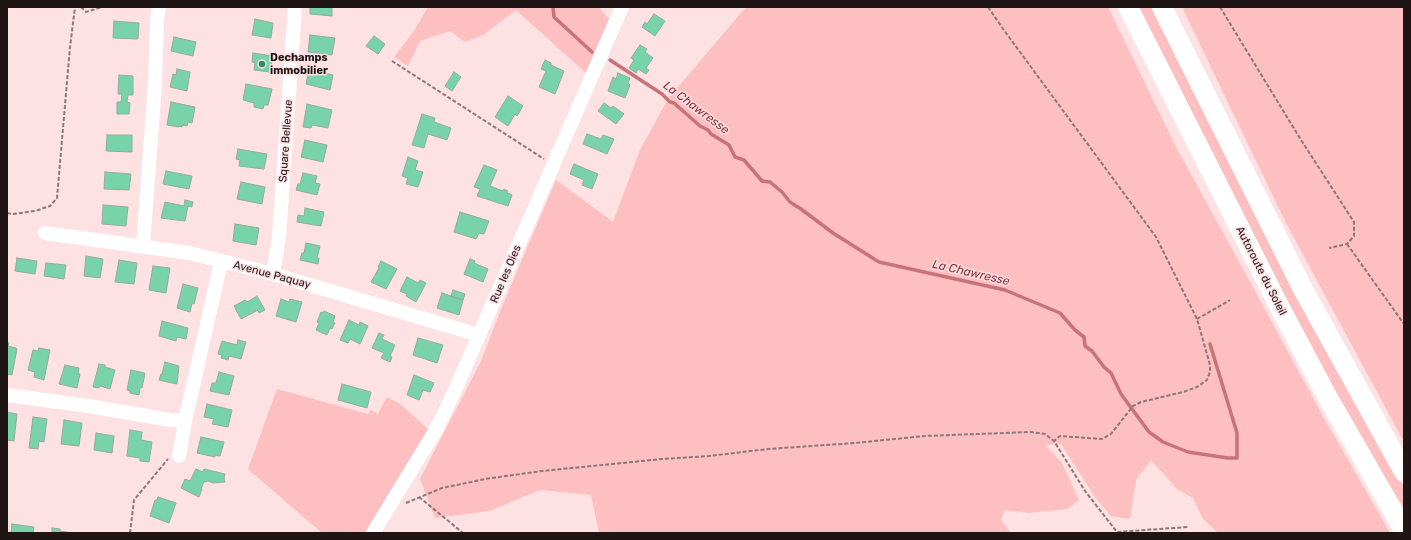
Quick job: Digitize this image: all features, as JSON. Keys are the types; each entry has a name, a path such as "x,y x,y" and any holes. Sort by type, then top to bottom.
{"highway":[{"name":"Autoroute du Soleil","path":"1128,7 1278,304 1328,398 1404,530"},
{"path":"1162,7 1304,291 1404,472"}],"street":[{"path":"143,246 159,7"},
{"name":"Square Bellevue","path":"273,274 279,237 295,7"},
{"name":"Rue les Oies","path":"373,533 391,506 437,428 456,388 622,7"},
{"path":"45,233 190,253 221,262"},
{"name":"Avenue Paquay","path":"180,451 185,420 221,262 273,274 479,335"},
{"path":"7,395 88,406 171,420 185,420"}],"path":[{"path":"7,213 13,214 35,211 50,206 57,198 70,47 75,7"},
{"path":"81,7 86,12 102,7"},
{"path":"988,7 1156,237 1196,319 1210,365 1210,372 1207,380 1197,387 1141,402 1133,406 1111,434 1102,439 1060,436 1054,441"},
{"path":"1220,7 1301,140 1354,222 1354,236 1347,244 1329,248"},
{"path":"392,61 553,165"},
{"path":"1347,244 1404,324"},
{"path":"1196,319 1230,300"},
{"path":"391,506 402,504 442,488 486,479 542,471 662,459 709,456 768,449 856,443 924,436 1031,432 1045,434 1054,441 1086,491 1118,533 1188,527"},
{"path":"130,533 134,500 170,456 180,451"},
{"path":"419,497 463,533"}],"shaded area":[{"path":"428,7 599,7 610,20 598,45 593,62 587,74 516,10 483,35 465,42 450,31 420,41 408,66 394,57 414,31"},
{"path":"746,7 1108,7 1176,147 1321,413 1390,533 1218,533 1203,519 1193,498 1177,489 1151,460 1136,480 1130,519 1111,516 1095,497 1061,444 1045,445 1062,463 1079,500 1067,509 1029,513 1004,510 1001,520 1011,533 599,533 591,495 540,490 489,511 435,518 420,479 481,361 501,309 556,180 613,222 640,150 668,99"},
{"path":"1135,7 1153,7 1404,487 1404,518 1333,394"},
{"path":"1182,7 1404,7 1404,442 1286,223"},
{"path":"277,389 368,414 371,410 378,414 386,398 389,398 399,403 429,430 366,533 322,533 248,469"}],"building":[{"path":"310,7 332,7 332,16 310,14"},
{"path":"654,14 665,21 655,36 642,27 645,22 647,24"},
{"path":"255,19 273,23 271,38 252,35"},
{"path":"114,21 139,23 138,39 113,38"},
{"path":"310,35 335,38 332,55 308,52"},
{"path":"374,36 385,44 378,54 366,46"},
{"path":"174,37 196,42 193,56 171,51"},
{"path":"640,45 647,49 645,52 653,58 646,68 649,70 646,74 638,69 636,73 629,68 634,60 631,58"},
{"path":"253,53 273,56 270,72 254,70 255,63 252,62"},
{"path":"545,60 551,63 551,65 564,71 555,94 539,87 546,71 541,69"},
{"path":"177,69 190,72 187,91 170,87 173,74 176,75"},
{"path":"309,69 333,75 330,90 306,84"},
{"path":"454,72 461,77 452,91 445,86"},
{"path":"618,73 630,78 628,83 630,85 625,98 608,91 613,77 616,79"},
{"path":"119,75 133,76 133,95 128,95 127,102 130,103 129,114 117,114 117,102 121,102 122,94 118,94"},
{"path":"246,84 272,89 268,105 264,105 263,109 254,107 254,103 243,100"},
{"path":"508,96 523,106 517,116 515,114 508,126 495,117"},
{"path":"171,102 195,107 192,123 188,122 187,126 182,125 182,127 167,125"},
{"path":"604,103 611,108 613,106 624,114 616,124 598,111"},
{"path":"307,104 332,110 328,128 312,125 311,128 303,127"},
{"path":"422,114 435,118 434,122 451,128 447,140 428,134 424,148 412,145"},
{"path":"587,134 601,139 603,135 614,139 607,154 583,144"},
{"path":"107,135 132,135 132,152 106,151"},
{"path":"305,140 327,145 323,162 301,157"},
{"path":"238,149 267,154 264,169 239,166 240,160 236,159"},
{"path":"408,157 418,161 415,170 423,172 418,187 406,184 408,178 402,176"},
{"path":"574,164 598,174 592,189 582,185 584,180 570,174"},
{"path":"484,165 497,170 490,186 503,191 504,189 508,191 507,193 512,195 508,206 477,196 480,189 474,187"},
{"path":"166,171 192,176 189,189 163,184"},
{"path":"105,172 131,174 129,190 104,189"},
{"path":"303,173 317,176 315,183 320,184 317,195 296,190 298,184 300,184"},
{"path":"241,182 265,187 262,204 237,199"},
{"path":"185,200 193,202 192,207 188,206 185,221 161,218 165,202 184,206"},
{"path":"103,205 128,207 126,226 102,224"},
{"path":"305,208 324,212 321,226 297,222 298,215 304,216"},
{"path":"460,212 489,221 484,234 479,233 476,239 454,232"},
{"path":"235,224 259,228 256,245 233,241"},
{"path":"306,243 320,246 317,258 319,258 318,264 300,260 302,253 304,253"},
{"path":"86,256 103,259 100,278 84,276"},
{"path":"17,258 37,261 35,274 15,271"},
{"path":"470,259 475,261 474,263 488,269 483,282 464,274"},
{"path":"119,260 137,263 134,284 115,282"},
{"path":"381,261 397,269 386,289 371,282 379,268 378,267"},
{"path":"46,263 66,265 64,279 44,276"},
{"path":"153,266 170,268 166,293 149,290"},
{"path":"407,277 418,283 420,280 426,283 416,302 406,296 407,294 400,291"},
{"path":"183,284 198,288 194,304 192,303 190,312 177,308"},
{"path":"453,290 465,294 463,300 451,296"},
{"path":"442,293 463,300 459,315 437,308"},
{"path":"257,296 265,310 259,313 258,310 241,319 234,306 245,300 247,302"},
{"path":"281,299 289,302 290,299 302,302 296,322 276,316"},
{"path":"324,311 335,316 333,322 335,323 332,329 330,328 327,335 316,330 321,312 323,313"},
{"path":"349,320 359,325 360,322 368,326 360,344 350,339 348,343 340,340"},
{"path":"162,321 188,328 186,339 177,337 176,341 159,336"},
{"path":"379,333 384,335 382,339 395,345 390,356 392,357 390,362 381,358 384,353 372,348"},
{"path":"418,338 443,345 437,363 413,355"},
{"path":"238,340 246,342 241,359 229,356 228,360 221,358 222,355 218,354 222,341 237,345"},
{"path":"7,342 9,343 8,346 17,349 12,375 7,374"},
{"path":"39,348 50,350 44,380 34,377 35,372 28,370 33,350 38,351"},
{"path":"165,362 179,366 177,384 159,380"},
{"path":"99,364 115,370 110,389 100,386 99,388 93,387"},
{"path":"65,365 79,368 78,374 80,374 77,388 59,384"},
{"path":"131,370 145,373 139,395 130,393 130,391 127,390"},
{"path":"219,372 234,376 229,395 210,391 212,383 216,383"},
{"path":"414,375 434,383 430,392 423,390 419,400 407,395"},
{"path":"342,384 371,392 367,408 338,400"},
{"path":"207,404 232,410 228,427 212,424 214,419 204,417"},
{"path":"7,412 17,414 14,441 7,440"},
{"path":"33,417 47,419 44,442 39,441 38,449 29,448"},
{"path":"64,420 82,423 79,446 61,444"},
{"path":"130,430 142,432 141,440 152,442 149,462 140,461 140,458 127,456"},
{"path":"96,433 114,436 112,453 94,450"},
{"path":"201,437 224,442 220,456 215,455 215,457 197,453"},
{"path":"196,469 203,472 204,469 225,474 225,482 204,482 199,497 181,488 185,479 190,481"},
{"path":"158,497 176,503 169,523 150,516 155,500 157,500"},
{"path":"12,524 34,527 33,533 11,533"},
{"path":"52,528 60,529 60,531 73,533 52,533"}],"waterway":[{"path":"553,7 554,17 592,52"},
{"name":"La Chawresse","path":"610,60 662,94 700,126 729,145 735,157 744,160 762,181 770,182 782,192 790,202 833,233 879,262 1005,290 1060,313 1075,330 1084,337 1085,346 1092,351 1104,367 1111,373 1121,394 1149,432 1163,442 1188,452 1237,458 1237,433 1210,344"}],"place":[{"name":"Dechamps immobilier","path":"262,64"}]}
